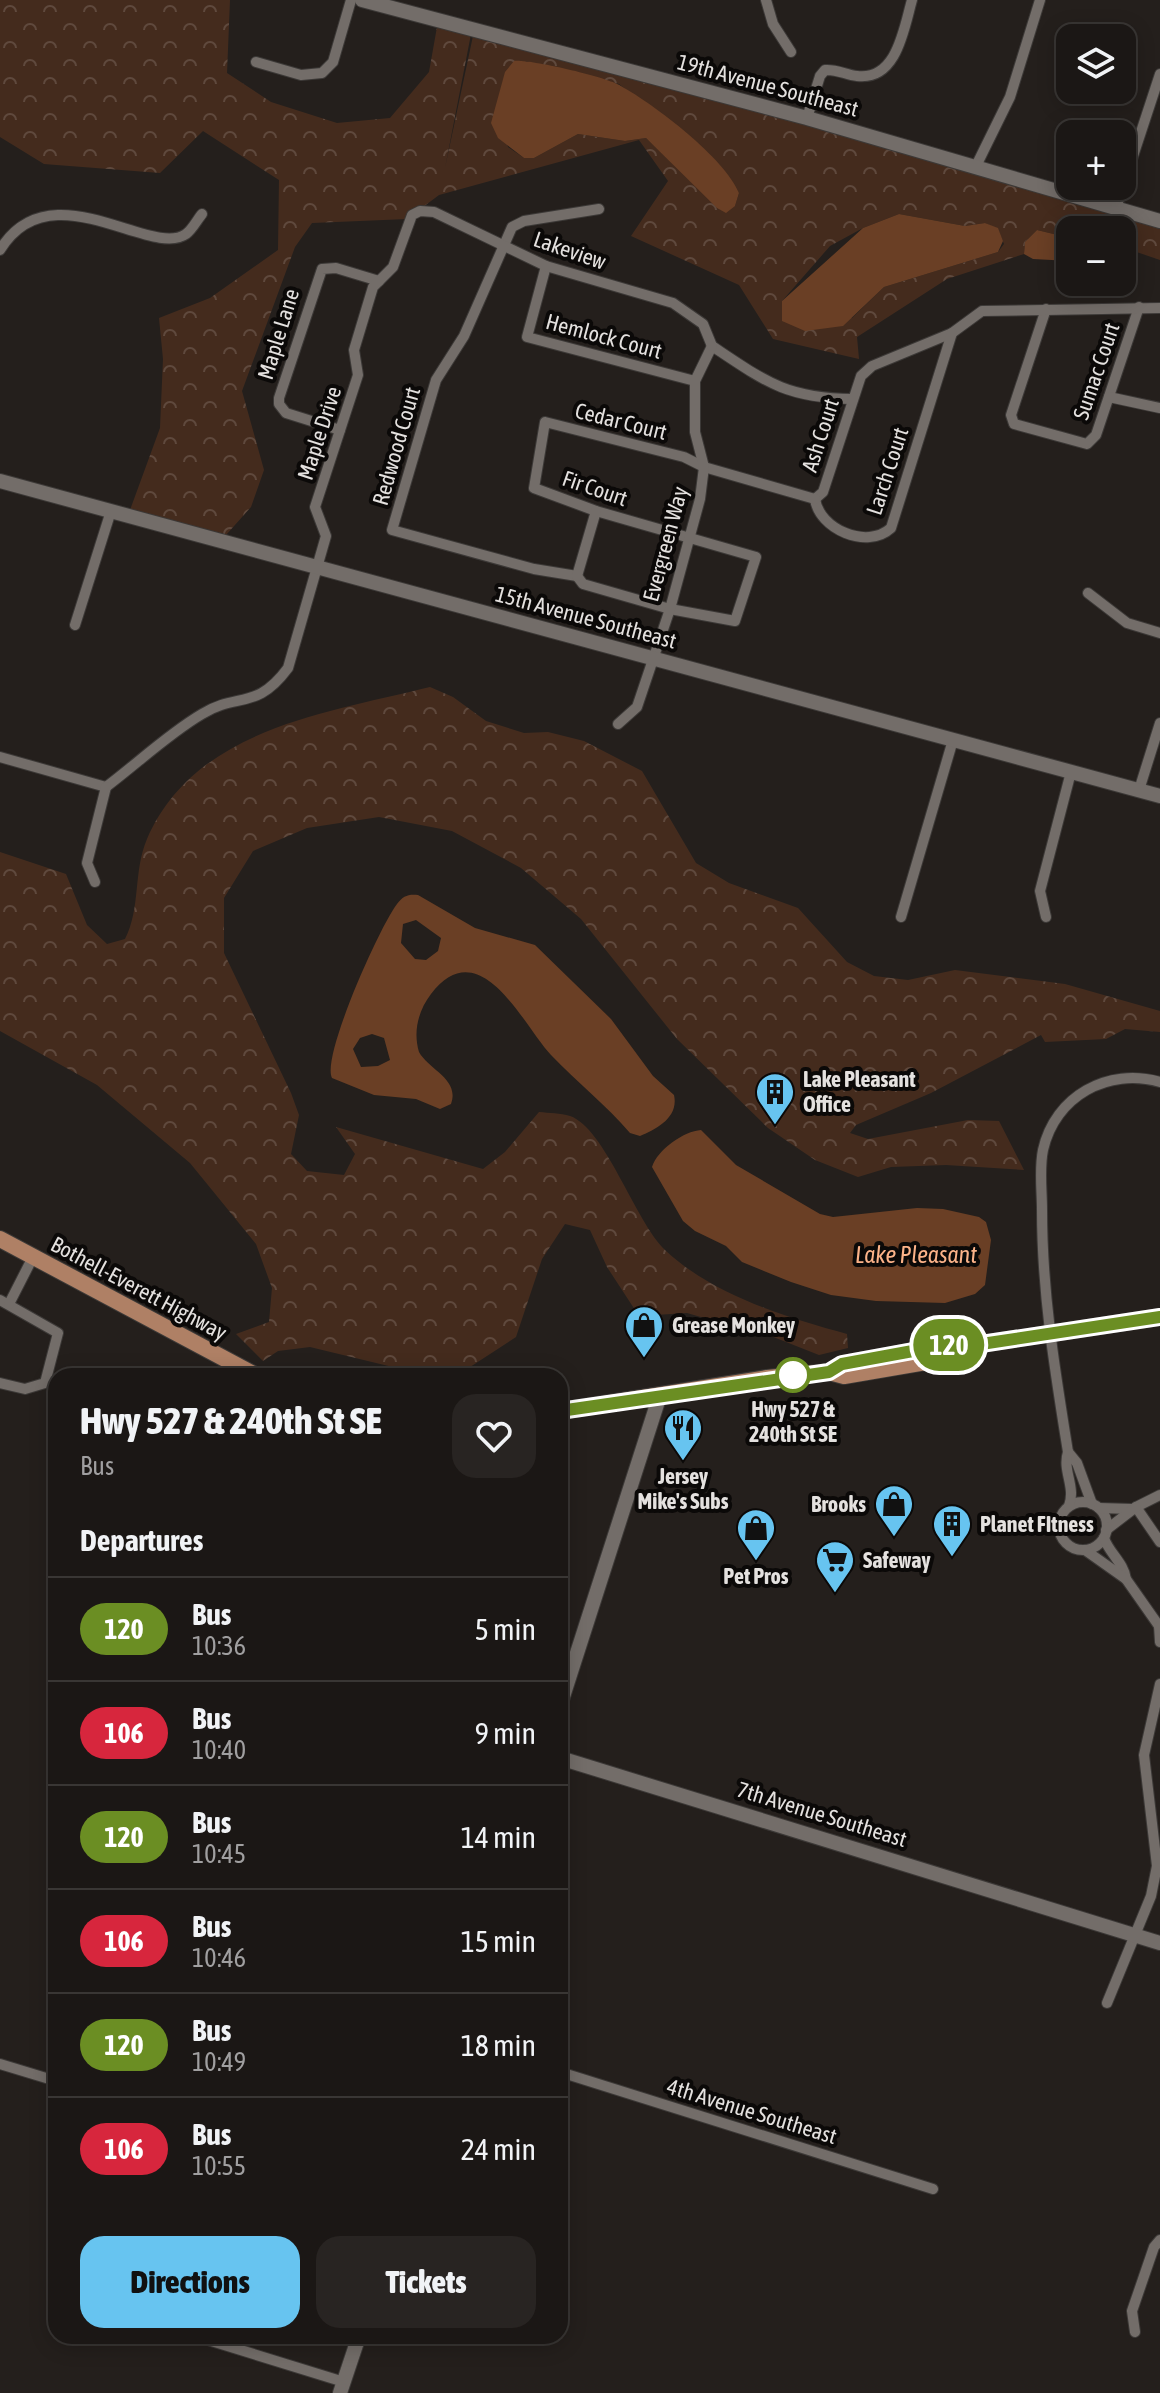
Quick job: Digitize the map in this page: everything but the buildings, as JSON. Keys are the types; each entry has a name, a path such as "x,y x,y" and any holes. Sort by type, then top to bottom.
{"main road":[{"name":"Bothell-Everett Highway","path":"0,1239 242,1368"},
{"path":"568,1410 829,1372 844,1376 955,1357 968,1346 1160,1317"}],"street":[{"path":"256,62 301,75 322,73 333,62 351,0"},
{"name":"19th Avenue Southeast","path":"362,0 399,4 976,166 1160,221"},
{"path":"766,0 773,24 791,52"},
{"path":"807,118 825,70 868,76 889,64 896,52 912,0"},
{"path":"976,166 1010,97 1040,0"},
{"path":"1116,208 1160,74"},
{"path":"504,247 512,227 524,221 599,209"},
{"name":"Lakeview","path":"406,224 420,211 434,212 546,266 673,303 703,324 712,346"},
{"path":"0,250 10,234 33,219 59,216 104,220 169,238 186,234 202,214"},
{"name":"Maple Drive","path":"106,787 203,713 222,705 249,701 275,685 288,668 326,536 315,507 358,375 354,350 373,287 393,267 406,224"},
{"name":"Redwood Court","path":"504,247 464,336 436,380 392,530 534,569 577,576"},
{"name":"Hemlock Court","path":"546,266 527,337 695,381"},
{"name":"Maple Lane","path":"340,430 286,413 279,404 279,398 322,269 336,268 379,281"},
{"name":"Sumac Court","path":"1046,309 1011,415 1014,424 1087,444 1096,435 1139,307"},
{"path":"952,333 982,311 1160,308"},
{"name":"Ash Court","path":"704,467 815,499 823,492 861,376 872,366 952,333"},
{"name":"Larch Court","path":"815,499 817,511 826,524 869,538 882,536 891,528 952,333"},
{"path":"712,346 774,387 814,398 853,399"},
{"name":"Evergreen Way","path":"618,724 637,707 690,538 704,467 695,432 695,381 712,346"},
{"path":"1109,397 1160,408"},
{"name":"Cedar Court","path":"534,488 545,422 684,457 704,467"},
{"name":"15th Avenue Southeast","path":"0,481 1160,796"},
{"name":"Fir Court","path":"534,488 596,511 756,557 735,621 670,609"},
{"path":"75,625 111,511"},
{"path":"596,511 577,576 583,584 670,609"},
{"path":"1088,593 1127,623 1160,633"},
{"path":"1139,790 1160,723"},
{"path":"901,917 953,740"},
{"path":"0,757 106,787 87,863 95,882"},
{"path":"1046,917 1040,891 1071,772"},
{"path":"1160,1082 1131,1078 1099,1083 1070,1101 1047,1136 1041,1168 1043,1292 1068,1452 1065,1464 1072,1485 1069,1506 1060,1518 1060,1534 1069,1546 1085,1550 1126,1579 1160,1626 1160,1642"},
{"path":"33,1257 4,1302 58,1333 49,1368"},
{"path":"0,1383 25,1389 37,1388 45,1383 48,1371"},
{"path":"568,1681 660,1395"},
{"path":"1068,1452 1077,1463 1085,1492 1095,1506 1108,1550 1125,1569 1126,1579"},
{"path":"1085,1550 1134,1508 1160,1495"},
{"path":"1069,1506 1134,1508 1160,1542"},
{"path":"1107,2003 1136,1935 1157,1866 1144,1755 1156,1717 1160,1684"},
{"name":"7th Avenue Southeast","path":"568,1760 1160,1943"},
{"path":"0,2064 48,2079"},
{"name":"4th Avenue Southeast","path":"568,2075 933,2189"},
{"path":"1135,2332 1132,2311 1154,2247 1160,2240"},
{"path":"218,2344 342,2388 356,2344"}],"green space":[{"path":"0,0 230,0 227,73 271,102 337,123 390,118 429,72 437,27 471,34 445,168 473,36 807,118 1056,191 1056,200 1088,200 1160,221 1160,260 1136,252 1136,216 1056,216 1056,235 1037,230 1025,242 1024,254 947,279 857,337 859,359 773,339 739,285 631,236 668,181 639,140 439,195 407,219 312,223 295,247 242,391 264,470 251,507 218,544 126,521 160,428 163,359 159,318 210,298 278,250 279,180 203,131 160,173 44,164 0,137","holes":["526,61 619,84 697,145 739,193 735,206 681,170 646,138 625,141 578,134 534,158 524,158 508,147 498,100 506,84","899,214 965,226 985,223 998,229 1004,244 998,252 884,287 852,318 782,301 830,246 863,228"]},
{"path":"430,687 453,697 486,721 524,733 548,732 584,741 642,771 696,863 729,883 798,908 847,962 874,976 908,980 955,970 1065,984 1160,1011 1160,1032 1125,1029 1106,1039 1045,1042 1041,1035 931,1093 856,1125 850,1133 868,1139 968,1120 999,1121 1024,1170 946,1165 891,1167 858,1177 815,1160 768,1128 677,1039 581,919 521,868 452,831 379,817 307,828 253,851 224,898 224,953 291,1093 299,1115 291,1154 307,1171 344,1175 355,1154 336,1127 483,1169 505,1152 539,1112 570,1116 583,1124 595,1138 642,1219 665,1250 684,1266 727,1292 775,1312 847,1334 848,1348 819,1355 738,1323 725,1324 687,1313 639,1316 607,1267 590,1230 565,1224 542,1259 516,1337 469,1368 397,1368 310,1347 278,1351 263,1361 236,1334 269,1322 272,1288 256,1244 190,1163 97,1085 0,1031 0,852 66,874 87,925 107,944 125,939 133,915 147,839 169,802 197,772 230,749 268,731 349,706"}],"water":[{"path":"514,61 585,74 613,82 635,95 670,119 719,164 739,193 735,206 726,213 717,208 646,138 625,141 578,134 534,158 524,158 498,138 491,123 505,72"},
{"path":"899,214 965,226 985,223 998,228 1003,241 998,252 884,287 843,326 805,331 782,321 782,301 863,228"},
{"path":"1037,230 1056,235 1056,260 1033,259 1024,254 1025,242"},
{"path":"418,895 475,928 535,945 611,1019 653,1076 674,1095 675,1103 670,1116 640,1136 630,1133 551,1055 499,989 483,977 466,972 449,977 431,994 423,1007 417,1029 419,1052 447,1081 453,1095 451,1104 440,1109 416,1099 374,1095 332,1078 335,1045 366,963 397,904 406,896","holes":["416,920 441,938 438,951 426,960 415,959 401,943 403,924","372,1034 384,1038 390,1060 378,1066 361,1067 353,1049 360,1038"]},
{"name":"Lake Pleasant","path":"701,1130 736,1165 820,1214 833,1217 917,1208 943,1209 979,1217 986,1222 991,1240 985,1285 975,1294 945,1303 876,1301 831,1295 742,1262 726,1246 695,1231 683,1221 652,1167 659,1154 672,1142"}],"bus line":[{"name":"120","path":"568,1410 767,1378 829,1372 842,1364 951,1344 968,1346 1094,1324 1160,1317"}],"place":[{"name":"Lake Pleasant Office","path":"775,1126"},
{"name":"Grease Monkey","path":"644,1359"},
{"name":"Hwy 527 & 240th St SE","path":"793,1375"},
{"name":"Jersey Mike's Subs","path":"683,1462"},
{"name":"Brooks","path":"894,1538"},
{"name":"Planet FItness","path":"952,1558"},
{"name":"Pet Pros","path":"756,1562"},
{"name":"Safeway","path":"835,1594"}]}
